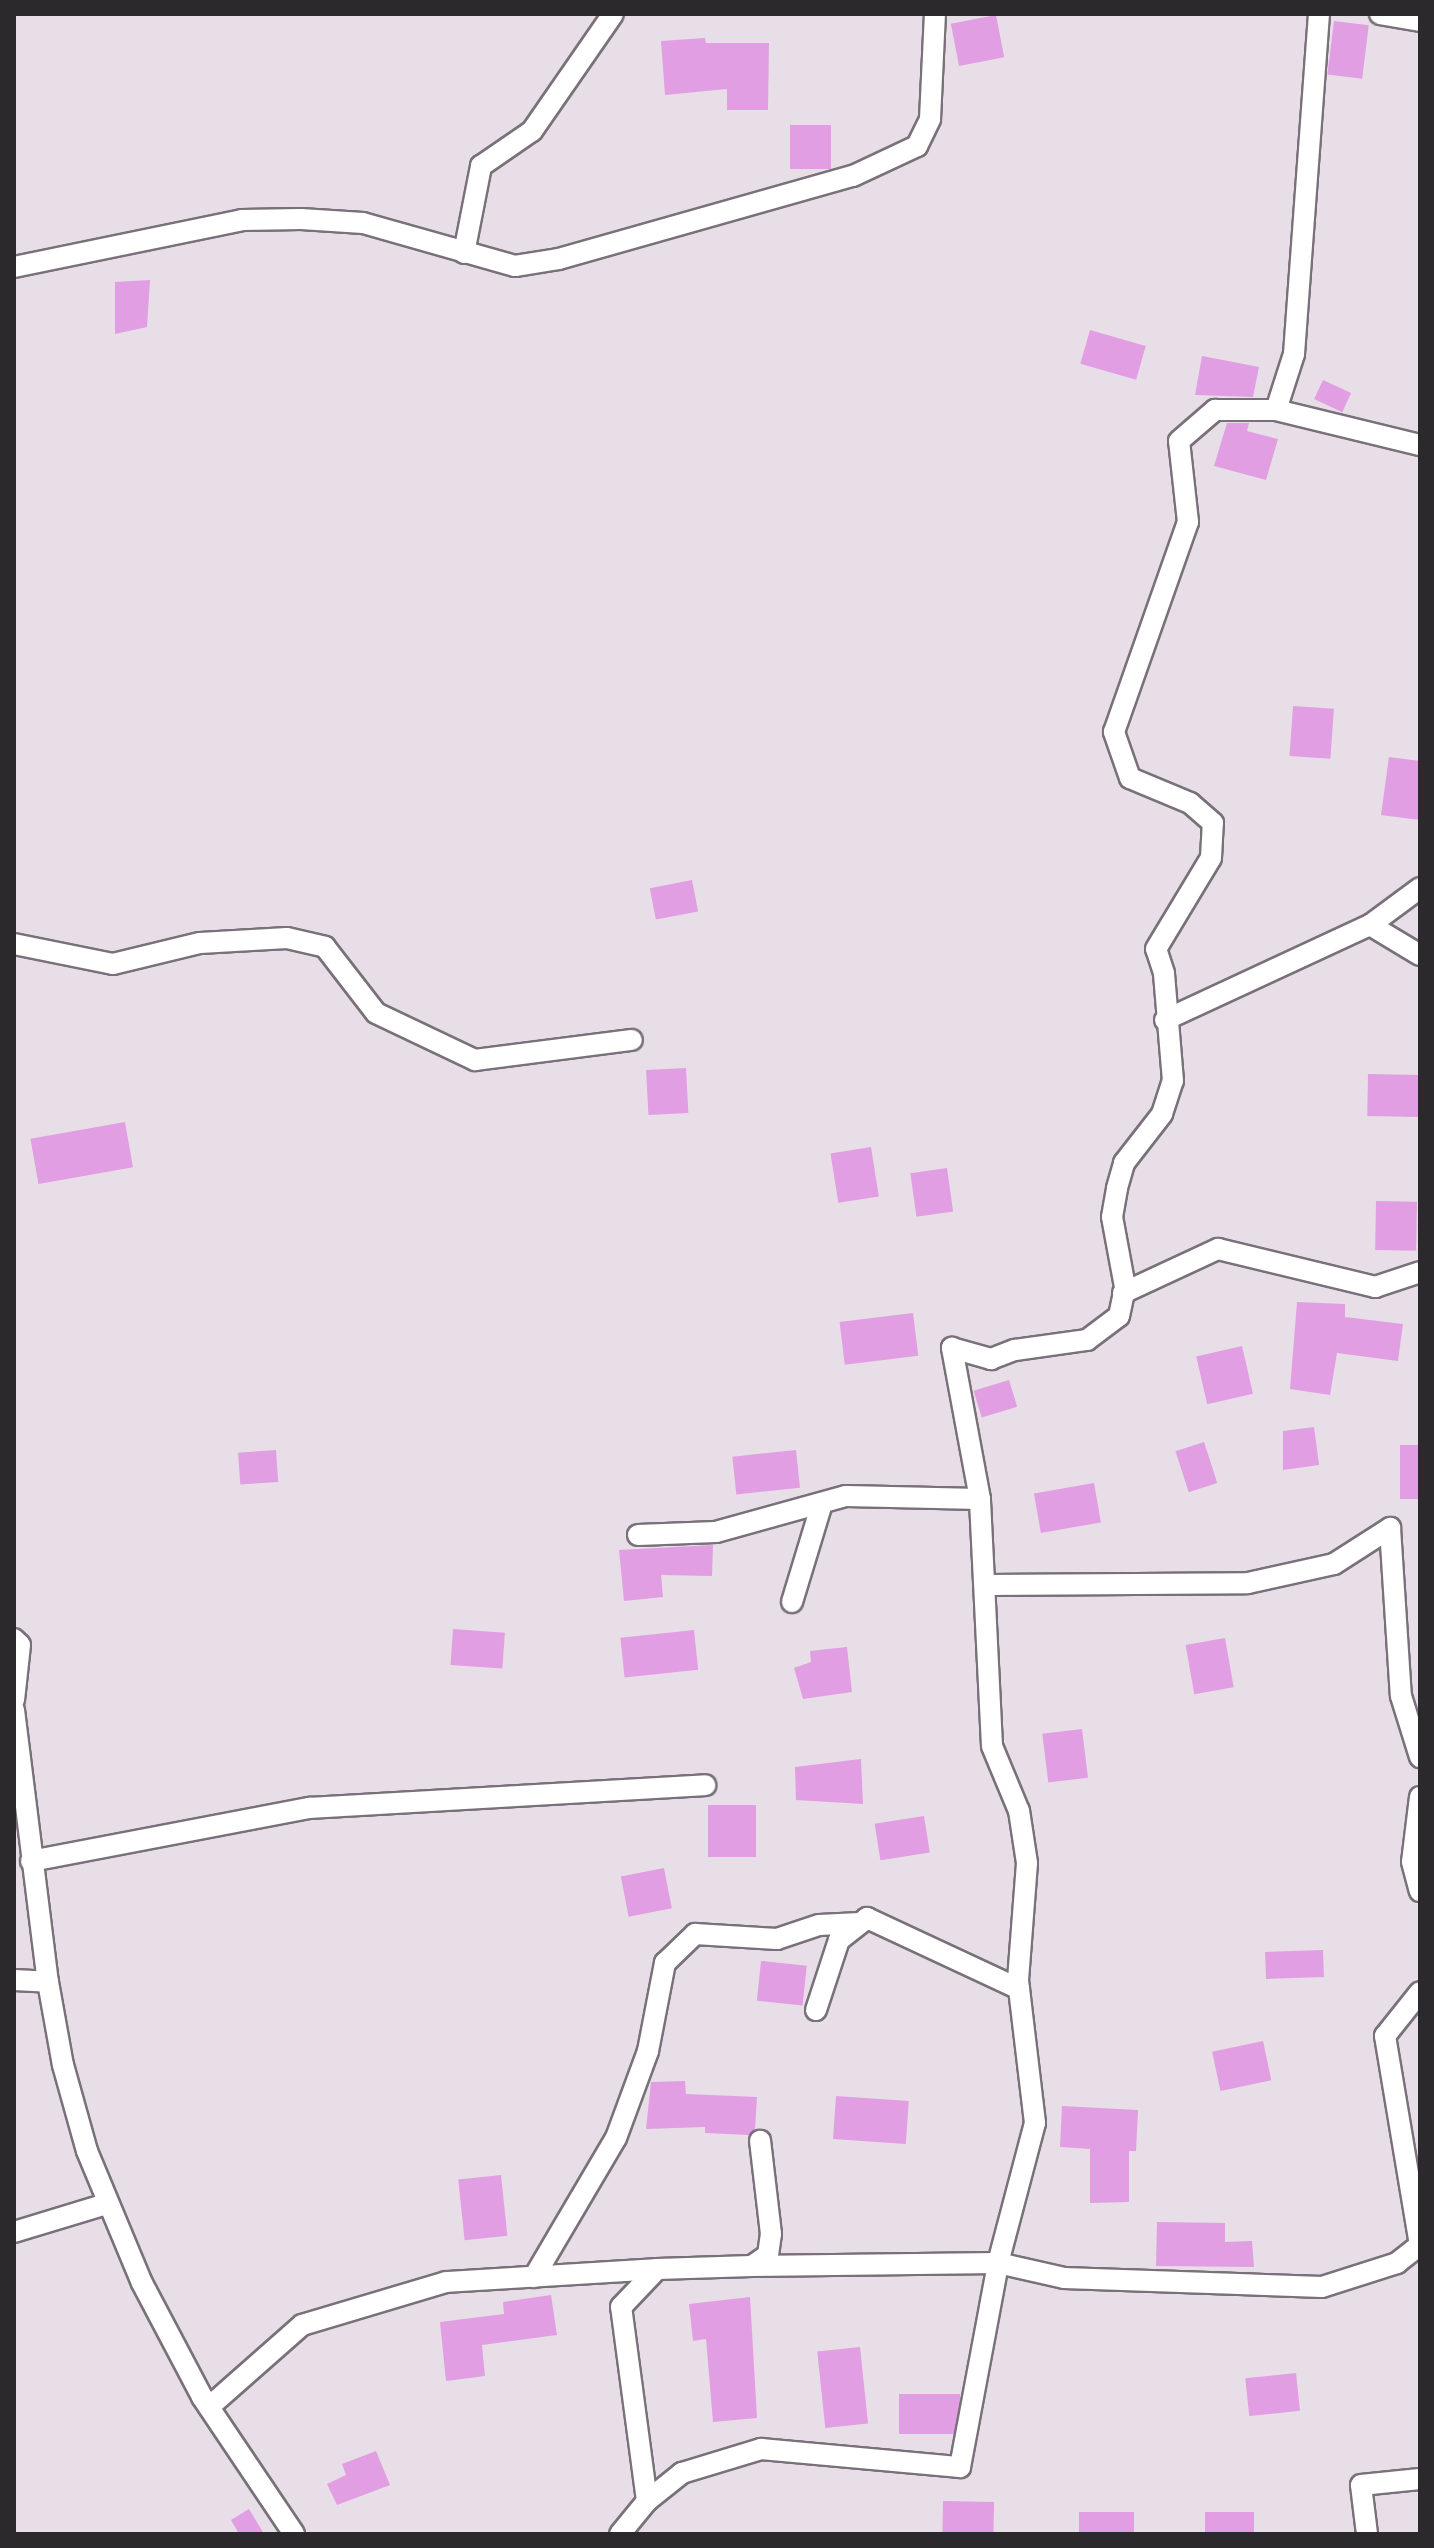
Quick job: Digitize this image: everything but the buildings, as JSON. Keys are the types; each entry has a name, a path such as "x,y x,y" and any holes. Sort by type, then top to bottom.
{"street":[{"path":"464,253 481,166 532,131 613,14"},
{"path":"14,267 242,220 363,223 515,266 559,259 853,176 917,146 930,119 935,14"},
{"path":"1276,410 1294,354 1319,14"},
{"path":"1380,14 1420,21"},
{"path":"620,2534 647,2501 682,2473 761,2449 960,2467 998,2263 1035,2123 1019,1989 1027,1863 1019,1811 992,1746 987,1585 980,1499 952,1348 991,1359 1015,1350 1087,1340 1119,1316 1123,1293 1112,1217 1124,1163 1168,1100 1173,1081 1165,1020 1164,973 1156,949 1211,858 1213,823 1190,803 1130,778 1114,732 1188,522 1179,441 1215,410 1276,410 1420,445"},
{"path":"1165,1020 1370,925 1420,888"},
{"path":"1370,925 1420,955"},
{"path":"14,944 113,964 200,943 287,938 325,947 376,1013 475,1060 632,1040"},
{"path":"1123,1293 1218,1249 1375,1287 1417,1278 1420,1272"},
{"path":"638,1535 716,1532 846,1496 980,1499"},
{"path":"792,1602 822,1503"},
{"path":"987,1585 1248,1583 1334,1564 1390,1528 1401,1696 1420,1757"},
{"path":"14,1639 20,1645 14,1700"},
{"path":"14,1710 31,1861 63,2065 106,2204 142,2283 209,2407 294,2534"},
{"path":"31,1861 310,1808 705,1785"},
{"path":"1420,1797 1412,1862 1420,1891"},
{"path":"816,2010 839,1940 867,1918 1019,1989"},
{"path":"534,2277 616,2138 648,2051 665,1963 695,1934 777,1939 819,1925 860,1923"},
{"path":"14,1980 48,1982"},
{"path":"209,2407 302,2325 446,2282 657,2269 998,2263 1064,2278 1322,2287 1397,2263 1420,2245 1385,2036 1419,1988"},
{"path":"752,2266 768,2255 771,2234 760,2141"},
{"path":"14,2232 106,2204"},
{"path":"647,2501 621,2307 657,2269"},
{"path":"1367,2534 1361,2485 1420,2479"}]}
